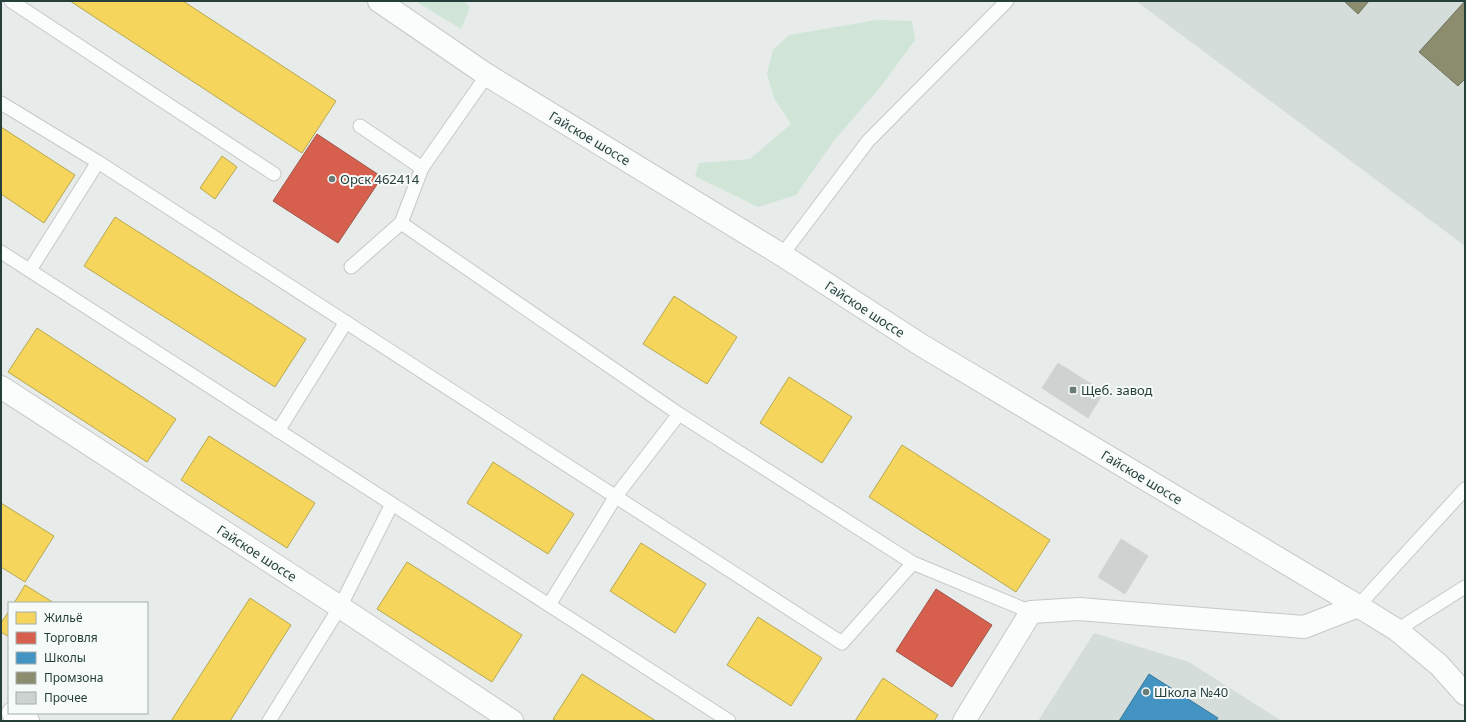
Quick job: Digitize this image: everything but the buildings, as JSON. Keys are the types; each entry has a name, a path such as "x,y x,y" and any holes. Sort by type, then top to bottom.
{"main road":[{"name":"Гайское шоссе","path":"379,1 487,75 782,255 921,345 1396,630 1438,665 1465,694"},
{"name":"Гайское шоссе","path":"1,387 340,607 512,721"},
{"path":"964,721 1031,612 1080,609 1304,627 1358,606"},
{"path":"15,714 28,721"}],"lane":[{"path":"11,1 274,174"},
{"path":"782,255 868,141 1007,1"},
{"path":"351,267 401,223 422,168 487,75"},
{"path":"1,103 98,162 842,643 913,563"},
{"path":"360,126 422,168"},
{"path":"30,270 98,162"},
{"path":"401,223 679,414 913,563 1031,612"},
{"path":"1,252 730,721"},
{"path":"278,431 346,322"},
{"path":"549,605 616,496 679,414"},
{"path":"1358,606 1465,489"},
{"path":"269,721 340,607 392,504"},
{"path":"1396,630 1465,587"}],"shaded area":[{"path":"1136,1 1465,1 1465,246"},
{"name":"Школа №40","path":"1094,633 1189,662 1282,721 1038,721"}],"green space":[{"path":"415,1 463,1 470,7 461,29"},
{"path":"877,20 912,21 915,40 882,85 833,142 796,195 758,207 695,176 699,163 750,159 791,124 774,98 767,74 773,50 789,35"}],"place":[{"name":"Орск 462414","path":"332,179"},
{"name":"Щеб. завод","path":"1073,390"},
{"name":"Школа №40","path":"1146,692"}]}
